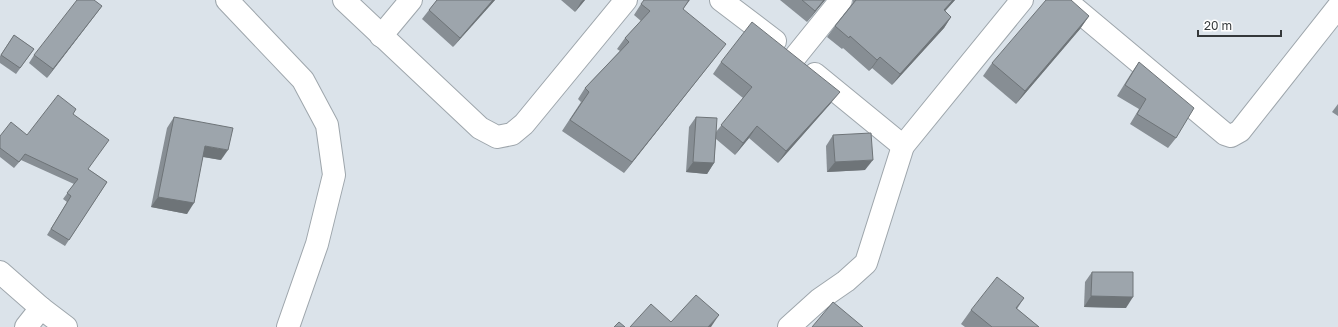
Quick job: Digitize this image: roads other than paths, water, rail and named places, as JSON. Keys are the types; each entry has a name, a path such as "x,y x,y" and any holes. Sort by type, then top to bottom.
{"street":[{"path":"227,0 303,80 327,125 334,175 317,244 288,327"},
{"path":"344,0 480,128 497,137 512,134 524,124 626,0"},
{"path":"381,36 411,0"},
{"path":"721,0 795,57 902,146"},
{"path":"795,57 841,0"},
{"path":"789,327 820,299 866,263 902,146 1022,0"},
{"path":"1065,0 1225,134 1231,136 1240,131 1338,7"},
{"path":"0,272 40,308 66,327"},
{"path":"26,327 40,308"}]}
